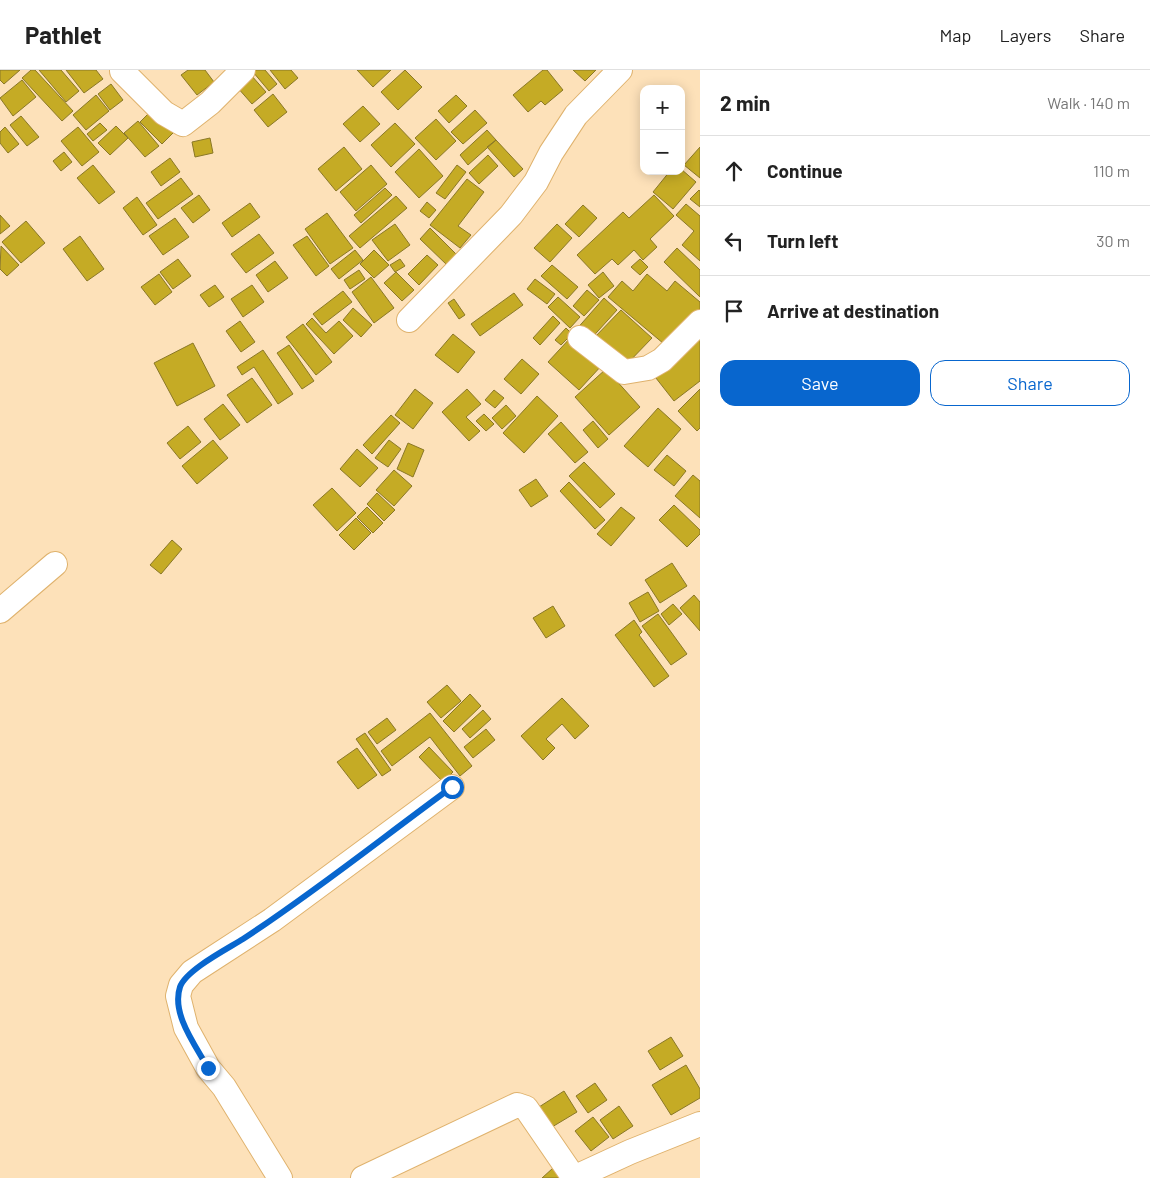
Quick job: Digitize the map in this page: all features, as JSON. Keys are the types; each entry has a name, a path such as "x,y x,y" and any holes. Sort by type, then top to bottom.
{"street":[{"path":"122,71 164,113 183,124 210,103 243,70"},
{"path":"409,320 511,215 536,182 550,154 576,115 620,70"},
{"path":"580,338 624,372 648,368 662,360 700,322"},
{"path":"0,611 54,564"},
{"path":"280,1178 224,1088 208,1068 186,1028 178,996 181,985 192,972 272,920 452,787"},
{"path":"363,1178 517,1105 526,1108 572,1175 578,1176 630,1152 700,1124"}],"building":[{"path":"0,70 20,70 4,84 0,80"},
{"path":"31,70 35,70 73,111 62,121 22,78"},
{"path":"39,70 61,70 79,91 66,102"},
{"path":"66,70 96,70 103,79 84,93"},
{"path":"188,70 205,70 214,82 197,95 181,75"},
{"path":"255,70 265,70 277,84 269,91 253,72"},
{"path":"270,70 291,70 298,78 285,89"},
{"path":"357,70 391,70 373,87"},
{"path":"405,70 422,87 398,110 381,92"},
{"path":"543,70 547,70 563,90 545,105 541,101 528,112 513,95"},
{"path":"573,70 596,70 585,81"},
{"path":"251,75 266,92 252,104 237,87"},
{"path":"22,80 36,97 13,116 0,98"},
{"path":"111,84 123,100 110,110 98,94"},
{"path":"273,94 287,112 268,127 254,110"},
{"path":"96,95 109,111 86,130 73,115"},
{"path":"456,95 467,106 449,123 438,111"},
{"path":"363,106 380,124 360,142 343,124"},
{"path":"152,110 174,132 162,144 140,122"},
{"path":"475,110 487,123 463,144 451,132"},
{"path":"21,116 39,137 27,146 10,125"},
{"path":"436,119 456,141 436,160 415,138"},
{"path":"138,121 159,146 145,157 124,133"},
{"path":"100,123 107,130 93,141 87,134"},
{"path":"395,123 415,144 391,167 371,145"},
{"path":"116,126 128,138 110,155 98,143"},
{"path":"5,127 19,144 8,153 0,143 0,132"},
{"path":"78,127 99,152 82,166 61,141"},
{"path":"487,130 496,140 468,165 460,155"},
{"path":"210,138 213,153 195,157 192,142"},
{"path":"496,140 523,169 514,177 487,147"},
{"path":"344,147 362,169 336,191 318,169"},
{"path":"700,147 700,178 685,164"},
{"path":"419,149 443,176 419,198 395,172"},
{"path":"64,152 72,162 61,171 53,161"},
{"path":"488,155 498,166 479,184 469,173"},
{"path":"170,158 180,172 161,186 151,172"},
{"path":"93,165 115,192 99,204 77,178"},
{"path":"371,165 387,184 356,211 340,192"},
{"path":"457,165 466,172 445,199 436,193"},
{"path":"685,172 696,182 673,209 653,192 667,175 685,175"},
{"path":"181,178 193,194 158,219 146,203"},
{"path":"467,179 484,192 458,226 471,235 460,248 430,225"},
{"path":"385,188 392,195 361,223 354,215"},
{"path":"700,191 700,207 690,199"},
{"path":"199,195 210,210 193,223 181,208"},
{"path":"654,195 674,216 650,239 657,247 643,260 634,250 618,265 612,259 595,274 577,255 623,212 629,218"},
{"path":"396,196 407,208 360,248 349,236"},
{"path":"137,197 157,225 143,235 123,208"},
{"path":"427,202 436,210 429,218 420,211"},
{"path":"250,203 260,217 232,237 222,223"},
{"path":"686,204 700,216 700,261 682,245 694,231 676,215"},
{"path":"583,205 597,218 579,237 565,224"},
{"path":"327,213 353,248 330,264 305,229"},
{"path":"0,215 10,226 0,234"},
{"path":"175,218 189,237 163,255 149,236"},
{"path":"26,221 45,243 21,263 2,242"},
{"path":"395,224 410,245 388,261 372,240"},
{"path":"557,224 572,238 550,262 534,248"},
{"path":"430,228 457,255 447,265 420,239"},
{"path":"259,234 274,253 246,273 231,254"},
{"path":"80,236 104,269 87,281 63,249"},
{"path":"307,236 329,266 316,276 293,245"},
{"path":"1,246 19,265 7,276 0,269"},
{"path":"677,248 700,270 700,297 664,262"},
{"path":"355,250 363,260 339,279 331,269"},
{"path":"374,250 389,265 374,278 360,264"},
{"path":"427,255 438,265 419,285 408,274"},
{"path":"178,259 191,276 173,289 160,272"},
{"path":"400,259 405,266 395,272 390,265"},
{"path":"640,259 648,267 640,275 631,267"},
{"path":"275,261 288,278 268,292 256,275"},
{"path":"552,265 578,287 567,299 541,276"},
{"path":"359,270 365,279 350,289 344,280"},
{"path":"396,272 414,290 402,301 384,283"},
{"path":"603,272 614,286 599,298 588,285"},
{"path":"159,274 172,292 155,305 141,287"},
{"path":"647,274 667,291 675,281 700,302 700,314 670,349 608,297 622,281 633,291"},
{"path":"371,277 394,308 374,323 352,292"},
{"path":"535,279 555,294 547,304 527,289"},
{"path":"215,285 224,297 209,307 200,295"},
{"path":"252,285 264,302 243,317 231,299"},
{"path":"587,290 599,300 584,316 573,306"},
{"path":"343,291 352,302 322,325 313,314"},
{"path":"514,293 523,305 480,336 471,324"},
{"path":"558,297 580,317 570,328 548,307"},
{"path":"604,298 617,310 588,342 575,331"},
{"path":"454,299 465,315 459,319 448,303"},
{"path":"353,308 372,325 361,337 343,320"},
{"path":"621,310 652,338 624,367 593,339"},
{"path":"553,316 560,323 540,345 533,338"},
{"path":"312,318 326,333 339,321 353,336 334,354 306,324"},
{"path":"240,321 255,342 241,352 226,331"},
{"path":"303,324 332,362 316,375 286,337"},
{"path":"566,328 572,334 561,345 555,340"},
{"path":"453,334 475,352 458,373 435,355"},
{"path":"572,336 603,364 579,390 548,362"},
{"path":"700,336 700,381 674,401 652,373"},
{"path":"193,343 215,386 177,406 154,363"},
{"path":"289,345 314,381 302,389 277,353"},
{"path":"263,350 293,394 278,404 254,367 242,375 237,367"},
{"path":"522,359 539,374 521,394 504,379"},
{"path":"606,369 640,407 609,435 575,397"},
{"path":"252,378 272,405 247,423 227,395"},
{"path":"415,389 433,403 413,429 395,415"},
{"path":"467,389 481,404 466,417 480,431 469,441 442,412"},
{"path":"700,389 700,428 697,431 678,411"},
{"path":"494,390 504,398 495,408 485,400"},
{"path":"537,396 558,416 524,453 503,433"},
{"path":"223,404 240,425 220,440 204,419"},
{"path":"506,405 516,416 502,429 492,418"},
{"path":"658,408 681,429 648,467 624,446"},
{"path":"484,414 494,424 486,431 476,421"},
{"path":"391,415 400,423 372,454 363,445"},
{"path":"593,421 608,439 598,448 583,430"},
{"path":"561,422 588,452 575,463 548,434"},
{"path":"188,426 201,442 180,459 167,443"},
{"path":"213,440 228,458 197,484 182,466"},
{"path":"389,440 401,449 388,467 375,458"},
{"path":"408,443 424,450 413,477 397,469"},
{"path":"357,449 378,468 360,487 340,469"},
{"path":"667,455 686,471 674,486 654,470"},
{"path":"584,462 615,494 600,508 569,476"},
{"path":"394,470 412,486 394,506 376,490"},
{"path":"693,475 700,481 700,518 675,496"},
{"path":"536,479 548,496 531,507 519,490"},
{"path":"569,482 605,520 595,529 560,491"},
{"path":"332,488 356,513 337,531 313,505"},
{"path":"377,493 395,510 384,521 367,504"},
{"path":"674,505 700,530 700,534 687,547 659,520"},
{"path":"367,507 383,523 373,533 357,517"},
{"path":"621,507 635,518 611,546 597,534"},
{"path":"356,518 371,533 354,550 339,535"},
{"path":"172,540 182,549 161,574 150,565"},
{"path":"672,563 687,586 660,603 645,580"},
{"path":"648,592 659,611 640,622 629,603"},
{"path":"694,595 700,602 700,631 680,608"},
{"path":"673,604 682,614 669,625 661,614"},
{"path":"553,606 565,626 546,638 533,618"},
{"path":"658,614 687,654 671,665 642,626"},
{"path":"634,620 642,632 639,635 669,676 654,687 615,635"},
{"path":"447,685 461,701 441,718 427,702"},
{"path":"470,694 481,706 454,732 443,721"},
{"path":"562,698 589,726 575,739 562,724 546,739 555,748 543,760 521,736"},
{"path":"483,710 491,719 470,738 462,729"},
{"path":"430,713 472,766 460,776 430,737 392,766 381,751"},
{"path":"387,718 396,730 377,744 368,732"},
{"path":"486,729 495,740 473,758 464,747"},
{"path":"365,733 391,770 382,776 356,739"},
{"path":"429,747 453,772 443,782 419,757"},
{"path":"357,748 377,775 358,789 337,762"},
{"path":"671,1037 683,1056 660,1070 648,1051"},
{"path":"686,1065 700,1089 700,1098 671,1115 652,1085"},
{"path":"595,1083 607,1100 588,1113 576,1096"},
{"path":"564,1091 577,1112 552,1127 539,1107"},
{"path":"619,1106 633,1126 613,1139 600,1120"},
{"path":"593,1117 609,1137 591,1151 575,1131"},
{"path":"553,1168 562,1178 542,1178"}],"route":[{"path":"208,1068 186,1028 180,1010 178,996 181,985 192,972 272,920 452,787"}]}
